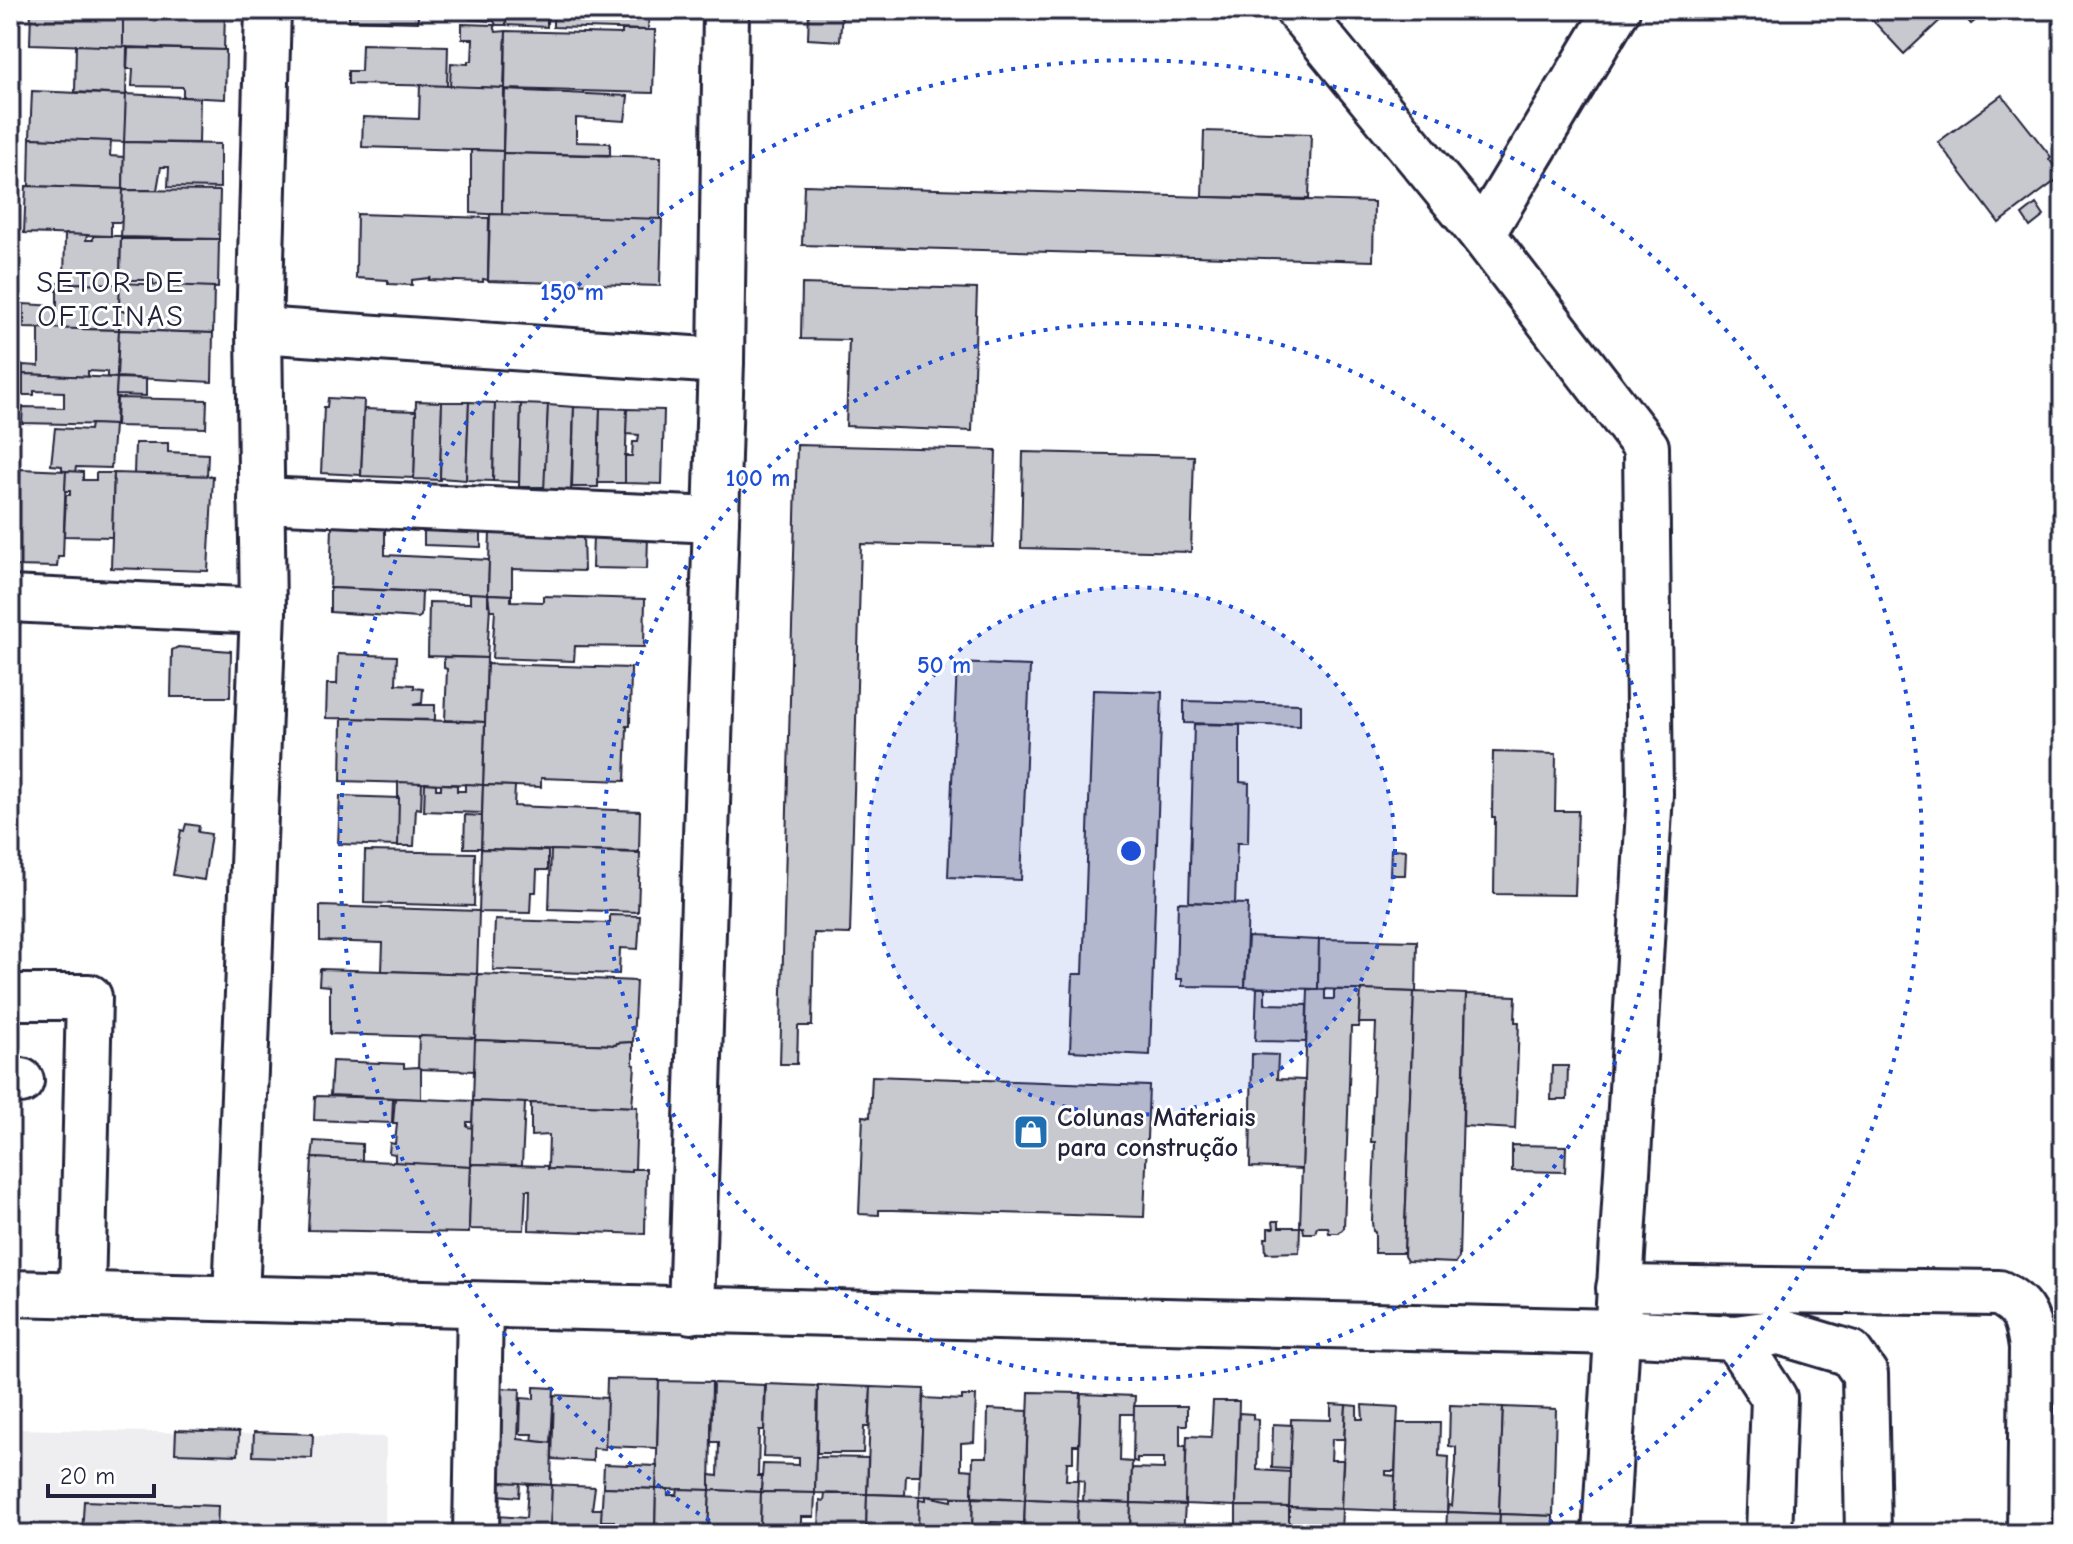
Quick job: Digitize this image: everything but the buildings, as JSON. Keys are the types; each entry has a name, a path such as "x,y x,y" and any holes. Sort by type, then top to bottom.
{"street":[{"path":"236,1299 263,611 259,330 268,10"},
{"path":"691,1311 721,361 726,10"},
{"path":"1298,10 1482,234 1646,447 1650,794 1605,1534"},
{"path":"1482,234 1617,10"},
{"path":"259,330 721,361"},
{"path":"261,500 716,520"},
{"path":"10,599 263,611"},
{"path":"10,997 89,997 82,1295"},
{"path":"1619,1288 1999,1293 2012,1299 2028,1318 2032,1347 2047,1386 2030,1534"},
{"path":"10,1293 1616,1332 1735,1338 1780,1332 1850,1353 1865,1374 1868,1534"},
{"path":"476,1534 480,1305"},
{"path":"1735,1338 1774,1398"},
{"path":"1769,1534 1774,1398 1796,1365 1820,1345"}],"shaded area":[{"path":"15,1429 386,1437 385,1534 12,1534"}],"place":[{"name":"Colunas Materiais para construção","path":"1031,1132"}],"district":[{"name":"SETOR DE OFICINAS","path":"111,299"}]}
